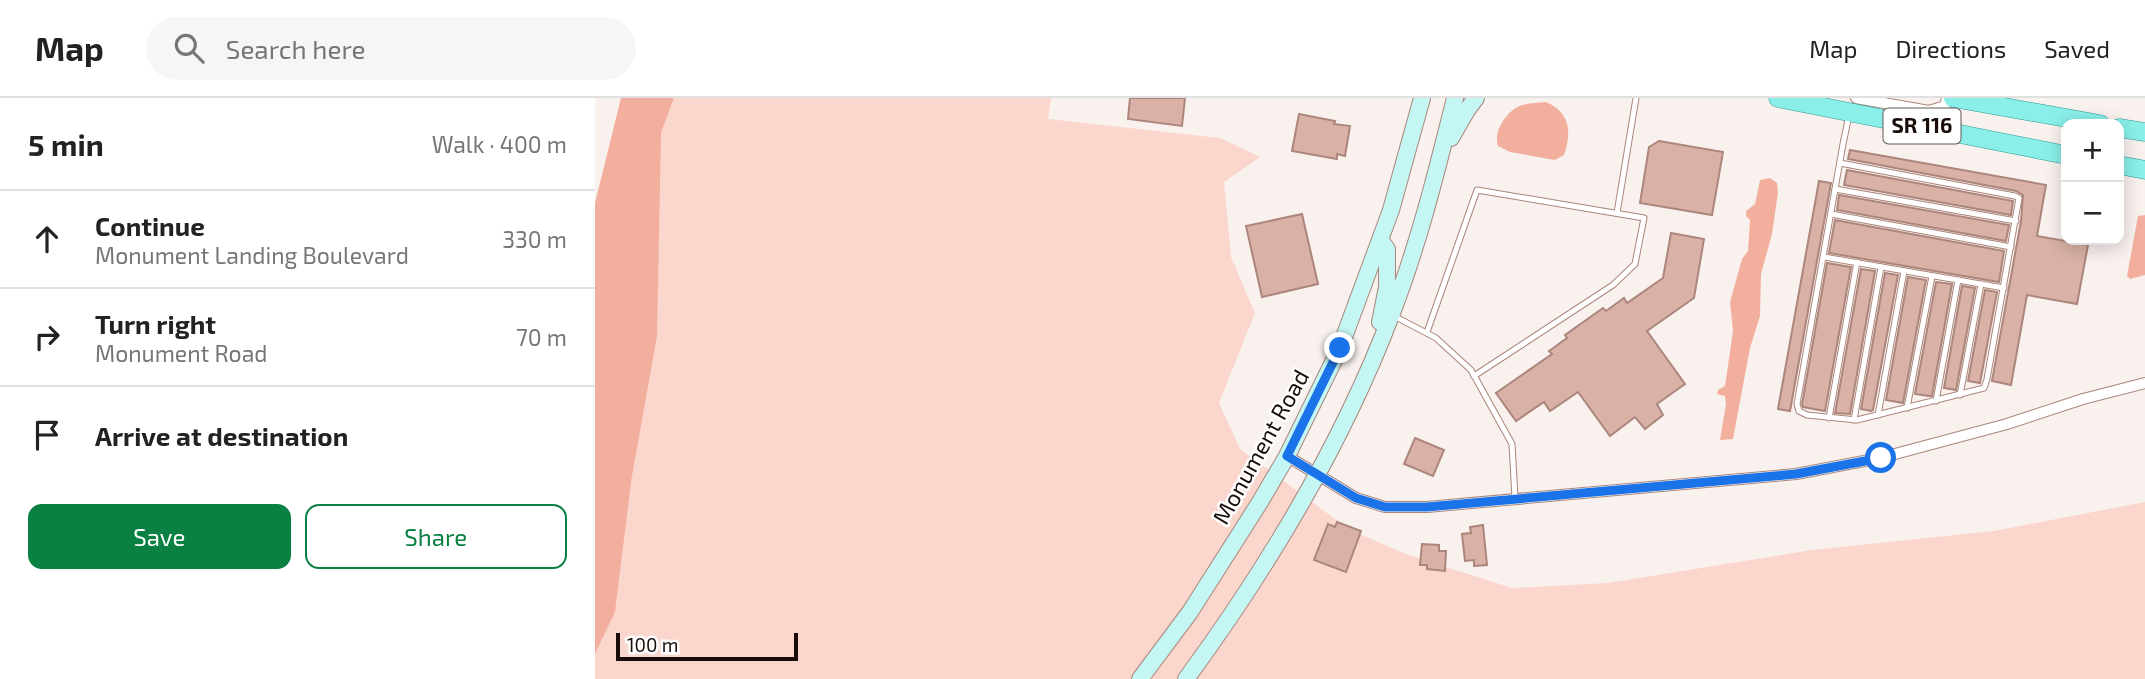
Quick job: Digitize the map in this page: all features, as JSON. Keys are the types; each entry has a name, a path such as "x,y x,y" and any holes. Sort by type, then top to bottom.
{"main road":[{"name":"Monument Road","path":"1140,679 1190,612 1287,456 1340,348 1400,180 1422,98"},
{"path":"1186,679 1257,577 1318,474 1372,362 1416,245 1455,98"},
{"path":"1440,158 1476,98"},
{"name":"SR 116","path":"1778,98 1853,105 2061,154"},
{"name":"SR 116","path":"1953,98 2072,119"},
{"path":"2124,129 2145,132"},
{"path":"2124,166 2145,170"},
{"path":"1372,362 1387,287 1387,249 1380,240"}],"street":[{"path":"1853,105 1929,110 1945,106 1947,98"},
{"path":"1287,456 1356,498 1385,507 1427,507 1796,474 1892,455 2145,383"}],"lane":[{"path":"1617,213 1636,98"},
{"path":"1840,163 2015,196 2019,201 1986,384 1979,390 1853,420 1799,411 1797,404 1840,163 1853,105"},
{"path":"1427,332 1478,190 1644,218 1635,264 1613,285 1474,376"},
{"path":"1835,190 2016,221"},
{"path":"1831,214 2011,247"},
{"path":"1823,257 2004,288"},
{"path":"1829,418 1857,262"},
{"path":"1853,420 1881,267"},
{"path":"1878,415 1904,271"},
{"path":"1907,408 1931,276"},
{"path":"1936,401 1958,280"},
{"path":"1960,395 1981,284"},
{"path":"1391,315 1436,338 1474,376 1512,444 1515,498"}],"shaded area":[{"path":"621,98 674,98 661,133 657,336 632,476 615,612 595,654 595,203"},
{"path":"674,98 1051,98 1048,119 1220,138 1260,157 1224,182 1231,257 1255,313 1219,403 1240,449 1350,530 1408,555 1512,588 1608,583 1812,550 1994,531 2145,502 2145,679 595,679 595,654 615,611 632,476 661,133"},
{"path":"1546,102 1560,111 1567,124 1568,138 1564,155 1555,160 1510,152 1498,146 1499,128 1511,111 1522,105"},
{"path":"1770,178 1777,183 1778,192 1772,234 1761,274 1760,316 1750,348 1733,439 1720,440 1726,404 1725,396 1717,394 1718,390 1725,386 1733,331 1730,302 1742,259 1748,251 1750,220 1746,211 1755,204 1760,180"},
{"path":"2145,215 2145,275 2130,279 2127,276 2138,216"}],"building":[{"path":"1130,98 1185,98 1182,126 1128,119"},
{"path":"1299,114 1350,126 1345,156 1337,154 1337,159 1292,151"},
{"path":"1659,141 1723,152 1712,215 1640,203 1649,147"},
{"path":"1850,150 2046,185 2037,236 2061,240 2061,245 2088,245 2077,304 2027,295 2011,385 1992,381 2021,221 2023,195 2016,191 1848,159"},
{"path":"1847,170 2013,201 2011,215 1844,185"},
{"path":"1819,181 1831,183 1790,411 1778,409"},
{"path":"1839,195 2009,225 2006,241 1837,210"},
{"path":"1302,214 1318,284 1262,297 1246,226"},
{"path":"1835,220 2004,251 1999,282 1829,253"},
{"path":"1671,233 1704,239 1694,298 1647,331 1685,384 1657,404 1663,415 1645,429 1635,417 1610,436 1578,392 1550,411 1544,402 1516,421 1496,393 1552,354 1549,351 1567,338 1565,335 1603,308 1606,311 1624,298 1627,303 1663,278"},
{"path":"1827,263 1851,267 1825,411 1803,407 1802,404"},
{"path":"1861,269 1875,271 1850,414 1835,413"},
{"path":"1885,273 1898,275 1871,411 1861,409"},
{"path":"1908,277 1926,280 1903,403 1886,400"},
{"path":"1936,282 1952,284 1932,396 1929,396 1915,394"},
{"path":"1962,286 1975,288 1956,390 1944,388"},
{"path":"1985,290 1997,292 1980,383 1968,381"},
{"path":"1415,438 1444,450 1433,476 1404,464"},
{"path":"1337,522 1361,531 1346,572 1314,560 1328,524 1335,527"},
{"path":"1483,525 1487,565 1474,566 1474,560 1465,561 1462,534 1471,533 1470,527"},
{"path":"1422,544 1439,545 1439,551 1446,551 1445,571 1427,569 1427,565 1420,565"}],"route":[{"path":"1340,348 1287,456 1356,498 1385,507 1427,507 1796,474 1881,458"}]}
